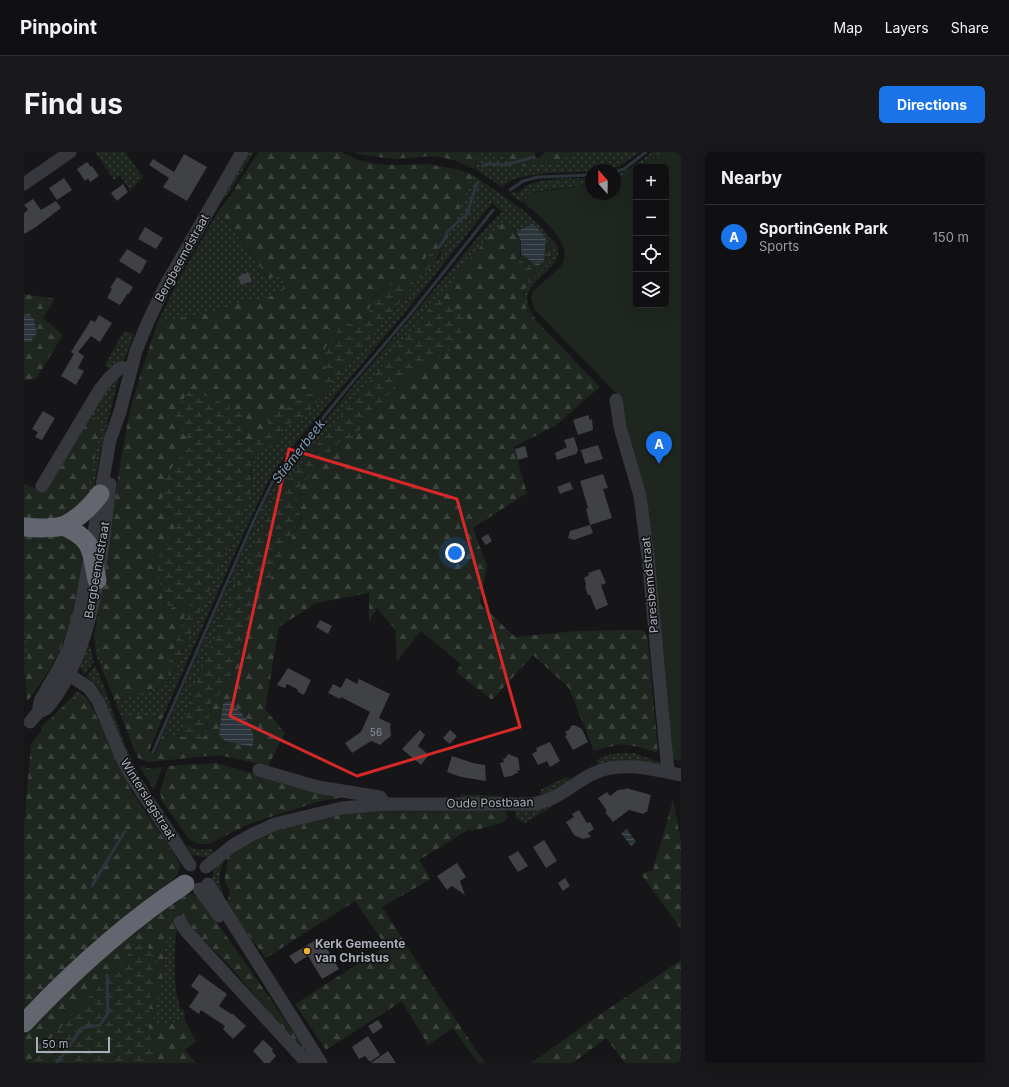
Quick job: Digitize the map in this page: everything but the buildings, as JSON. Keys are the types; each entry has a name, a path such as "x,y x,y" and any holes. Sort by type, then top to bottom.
{"highway":[{"path":"24,527 44,528 63,526 78,517 100,494"},
{"path":"63,526 77,532 87,542 91,552 97,580"},
{"path":"24,1023 67,980 97,953 167,896 197,886"}],"street":[{"path":"24,184 70,152"},
{"name":"Bergbeemdstraat","path":"64,671 80,612 110,440 120,412 131,368 147,324 164,288 242,152"},
{"path":"42,486 100,389 120,368 131,368"},
{"name":"Paresbemdstraat","path":"616,400 620,427 640,496 648,557 667,762 675,774"},
{"name":"Bergbeemdstraat","path":"34,717 47,708 64,671 84,636 97,580 120,412"},
{"name":"Winterslagstraat","path":"64,671 89,688 98,701 131,776 190,865"},
{"name":"Oude Postbaan","path":"206,867 232,846 252,834 275,824 342,808 385,804 533,804 554,797 590,775 609,768 619,766 637,767 675,774"},
{"name":"Oude Postbaan","path":"259,770 318,787 380,797 385,804"},
{"path":"197,886 210,875 206,867 198,863 186,867 183,876 197,886 258,964 321,1063"},
{"path":"182,930 307,1063"}],"highlighted area":[{"path":"289,449 457,499 520,727 357,776 230,716"}],"green space":[{"path":"95,152 125,152 143,177 130,191 120,175 114,180"},
{"path":"249,152 254,152 228,194 218,204"},
{"path":"258,152 341,152 358,160 376,164 428,164 460,170 473,175 454,225 440,253 439,247 426,257 419,276 404,288 400,280 373,297 367,317 339,328 322,353 326,370 322,389 306,395 268,421 268,431 247,445 240,427 244,420 228,419 191,389 172,415 191,444 164,479 162,509 175,519 174,541 156,560 163,602 170,609 190,596 191,601 166,668 170,680 169,684 115,702 100,652 97,620 129,416 157,323 215,311 244,301 266,298 283,291 284,274 269,279 219,210 229,198"},
{"path":"353,152 535,152 534,157 538,159 545,152 571,152 571,155 556,163 514,167 507,156 479,153 474,169 454,160 434,156 393,159 363,155"},
{"path":"571,152 640,152 621,165 585,164 585,172 531,175 509,182 502,187 475,169 479,153 507,156 514,167 571,156"},
{"path":"652,152 662,152 645,164 636,164"},
{"path":"662,152 681,152 681,761 671,759 628,435 620,397 535,310 531,299 532,292 552,275 562,264 565,256 559,238 553,230 523,202 530,194 585,186 585,200 621,200 621,179 633,172 633,308 669,308 669,164 645,164"},
{"path":"633,166 633,172 621,179 621,172"},
{"path":"473,175 533,219 557,246 558,254 555,262 531,288 528,296 528,305 537,321 529,312 525,304 527,283 534,278 550,261 552,247 546,238 532,224 516,232 507,219 492,233 282,487 259,535 205,660 184,720 181,736 163,734 257,518 277,479 485,229 502,212 492,203 406,311 288,452 269,479 164,714 154,716 121,716 115,702 169,684 253,485 251,469 256,457 265,448 277,441 287,424 299,421 305,416 426,271 439,258"},
{"path":"562,178 585,178 585,186 535,192 530,194 524,201 521,202 510,194 513,191 517,194 524,188 541,181"},
{"path":"219,210 268,279 284,274 283,291 266,298 244,301 215,311 157,323 179,279"},
{"path":"507,219 521,241 519,263 527,283 524,295 527,311 600,387 555,426 514,447 527,493 473,528 487,566 480,603 515,637 578,631 644,630 648,641 658,753 639,747 620,744 594,751 569,688 533,655 492,700 456,672 461,664 421,631 397,661 395,629 377,608 369,622 369,593 316,603 279,627 265,709 285,733 268,766 219,755 148,762 138,758 121,716 154,716 164,714 149,751 155,754 163,734 201,740 206,734 211,702 225,689 259,602 302,517 297,505 299,488 342,438 353,438 395,386 455,347 444,300 438,298 492,233"},
{"path":"546,238 552,247 550,261 534,278 527,283 519,263 521,254 531,262 544,262"},
{"path":"439,247 439,254 434,263 305,416 299,421 287,424 279,439 275,443 265,448 253,461 250,473 253,485 241,518 170,680 166,668 191,601 189,596 170,609 163,601 156,560 174,541 175,519 162,508 164,479 191,444 171,415 191,389 230,406 229,418 239,412 244,420 240,427 247,445 252,443 268,431 270,410 281,412 306,395 322,389 326,370 322,353 339,328 367,317 373,298 400,279 404,288 419,276 426,257"},
{"path":"24,294 55,299 43,318 63,335 36,379 24,380 24,342 31,342 28,314 24,315"},
{"path":"438,298 444,300 468,319 455,347 395,386 353,438 342,439 299,488 297,505 301,518 259,602 225,689 211,702 206,734 201,740 181,736 184,720 205,660 259,535 282,487"},
{"path":"124,331 134,334 124,361 109,369 105,365"},
{"path":"120,373 101,449 92,496 86,499 98,420 96,418 88,419 98,402"},
{"path":"95,418 98,420 101,427 86,499 66,515 46,521 24,520 24,484 41,490 88,419"},
{"path":"49,534 63,536 70,539 83,549 76,601 65,638 53,664 27,702 24,668 27,658 24,618 24,535"},
{"path":"24,618 27,656 24,668"},
{"path":"97,620 97,631 114,700 96,654 94,635"},
{"path":"86,645 90,646 94,662 84,675 80,666"},
{"path":"95,666 103,683 124,743 137,772 186,845 197,850 211,849 215,852 208,858 192,855 185,847 138,776 121,741 102,693 95,684 86,677"},
{"path":"77,691 85,697 94,711 87,701 58,711 42,731 41,727"},
{"path":"78,695 87,701 94,711 130,789 180,864 178,874 174,879 88,950 24,1008 24,824 31,744 58,711"},
{"path":"634,753 661,763 658,766 599,765 597,761 604,756"},
{"path":"215,763 273,779 350,796 321,801 279,814 249,824 209,844 199,844 189,839 162,801 160,792 168,766"},
{"path":"139,766 152,769 162,767 154,790"},
{"path":"566,777 571,779 570,784 541,796 540,792 542,789"},
{"path":"460,795 513,797 510,800 464,801"},
{"path":"673,800 681,841 681,929 641,874 653,870"},
{"path":"557,803 525,823 516,818 516,808"},
{"path":"502,808 508,817 504,822 472,831 468,830 419,860 431,879 382,907 428,979 485,1063 478,1063 453,1028 428,1045 402,1001 326,1050 295,1004 386,946 355,901 266,958 224,903 228,899 230,892 225,882 227,864 226,858 254,839 269,832 326,816 391,809"},
{"path":"222,859 223,864 220,872 220,879 223,894 221,898 212,878 214,870"},
{"path":"192,894 202,901 315,1063 311,1061 228,964 180,917 178,931 174,935 166,938 160,994 152,1024 185,1021 196,1041 185,1050 196,1063 153,1063 155,1056 147,1022 157,962 136,946 28,1063 24,1063 24,1036 41,1016 121,942 180,895"},
{"path":"176,934 175,980 180,1008 184,1010 185,1021 152,1024 160,994 166,938"},
{"path":"145,942 157,962 147,1022 155,1056 153,1063 28,1063 136,946"},
{"path":"681,960 681,1063 625,1063 606,1038 573,1063 531,1063 592,1020"}],"shaded area":[{"path":"532,224 536,226 546,238 544,262 537,266 521,254 521,241 516,232"},
{"path":"28,314 34,319 37,333 31,342 24,342 24,315"},
{"path":"230,701 239,710 248,722 253,734 254,741 252,747 225,741 219,735 223,704"},
{"path":"627,829 636,842 631,846 621,833"}],"waterway":[{"name":"Stiemerbeek","path":"621,170 646,152"},
{"path":"483,166 488,164 505,165 534,157"},
{"name":"Stiemerbeek","path":"510,190 523,181 538,177 585,175"},
{"path":"439,247 448,231 467,214 477,183"},
{"name":"Stiemerbeek","path":"153,752 254,520 275,477 344,392 412,312 493,210"},
{"name":"Stiemerbeek","path":"92,886 125,831"},
{"name":"Stiemerbeek","path":"57,1063 82,1028 100,1025 108,1013 107,975"}],"place":[{"name":"SportinGenk Park","path":"659,464"},
{"name":"Kerk Gemeente van Christus","path":"307,951"}]}
